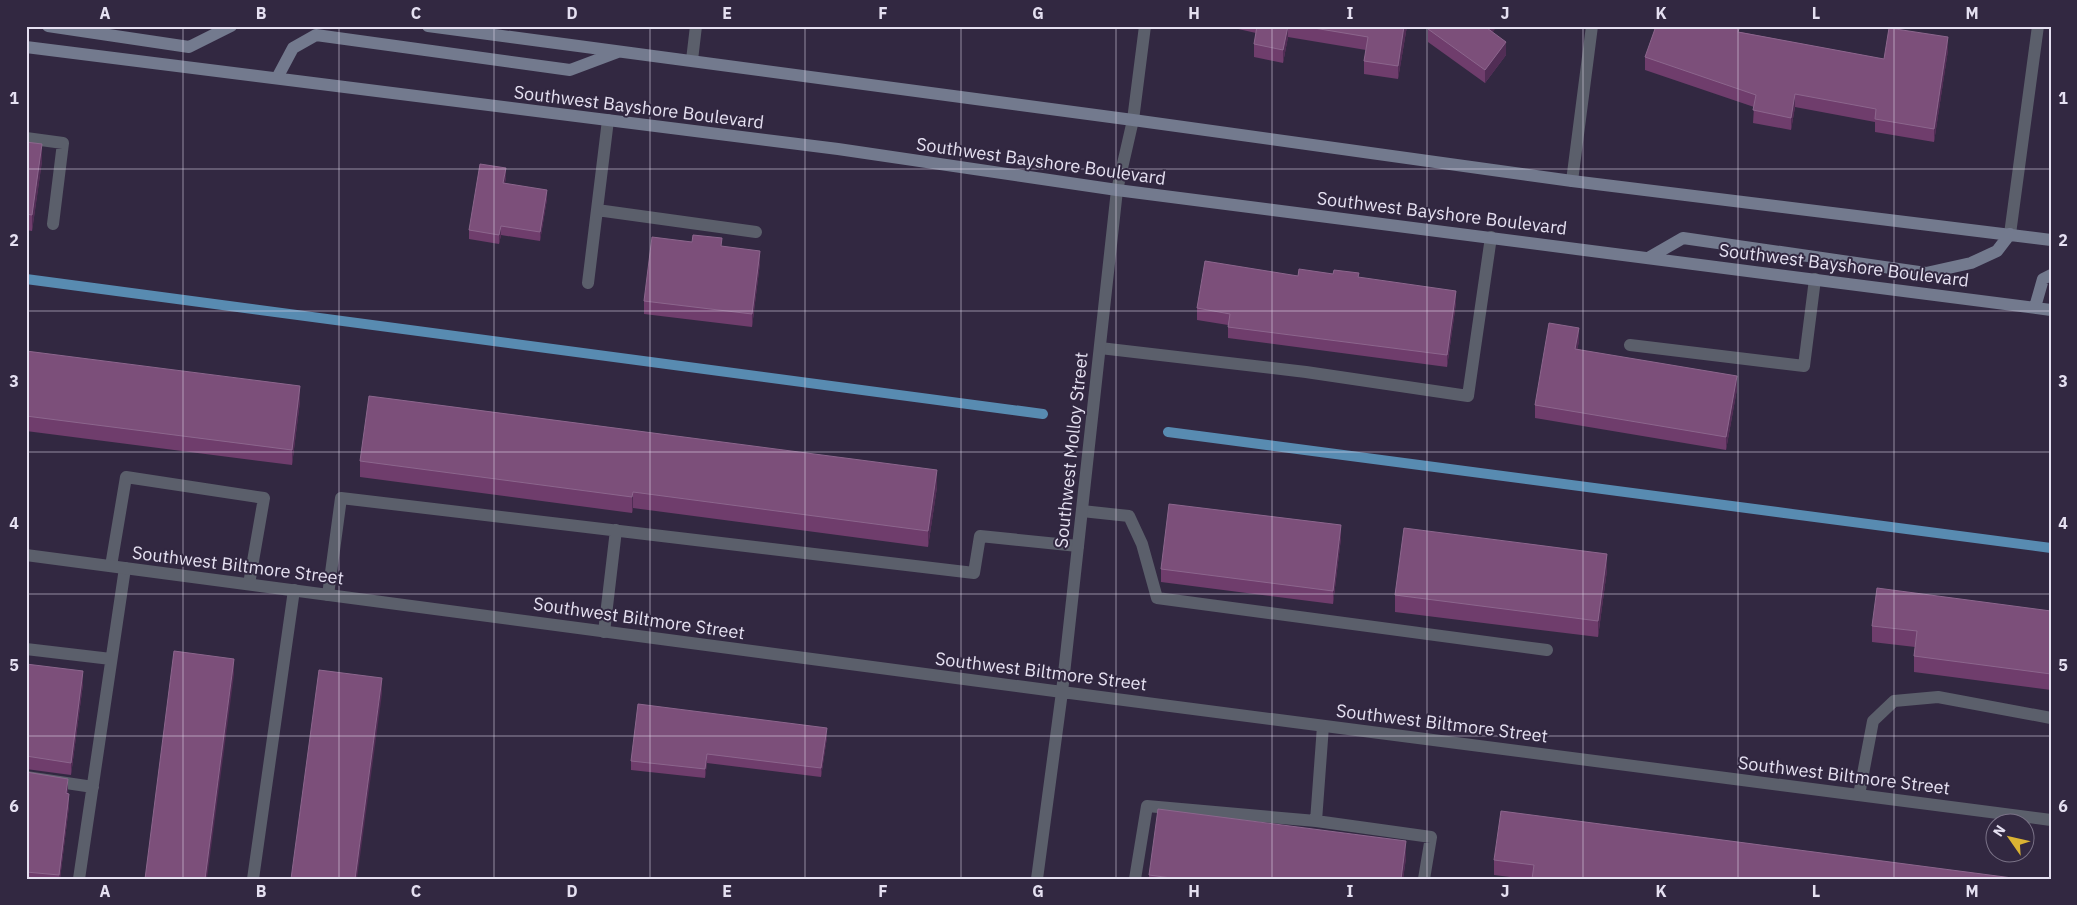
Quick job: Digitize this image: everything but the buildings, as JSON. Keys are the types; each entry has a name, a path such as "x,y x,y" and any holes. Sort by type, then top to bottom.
{"main road":[{"path":"48,26 189,47 231,26"},
{"path":"428,26 692,60 1572,181 2051,240"},
{"path":"277,78 293,48 316,35 570,70 620,51"},
{"name":"Southwest Bayshore Boulevard","path":"26,48 838,149 1117,190 2051,310"},
{"path":"1650,257 1683,238 1926,273 1971,263 1997,251 2010,234"},
{"path":"2035,308 2043,280 2051,275"}],"street":[{"path":"692,60 696,26"},
{"name":"Southwest Molloy Street","path":"1037,879 1062,692 1117,190 1133,120 1145,26"},
{"path":"1572,181 1592,26"},
{"path":"2010,234 2038,26"},
{"path":"588,283 608,120"},
{"path":"26,138 64,143 53,224"},
{"path":"597,210 756,232"},
{"path":"1100,348 1306,372 1468,396 1491,237"},
{"path":"1630,345 1804,366 1815,279"},
{"path":"111,566 126,477 264,498 249,584"},
{"path":"328,595 341,498 974,573 980,536 1078,546"},
{"path":"1082,511 1129,516 1142,544 1157,598 1547,650"},
{"path":"604,632 616,530"},
{"name":"Southwest Biltmore Street","path":"26,555 2051,820"},
{"path":"79,879 125,568"},
{"path":"253,879 294,590"},
{"path":"26,649 111,659"},
{"path":"1859,795 1873,721 1894,701 1938,697 2051,718"},
{"path":"1316,821 1323,726"},
{"path":"26,777 93,787"},
{"path":"1135,879 1147,806 1316,821 1431,837 1424,879"}],"waterway":[{"path":"26,279 1043,414"},
{"path":"1168,432 2051,548"}]}
